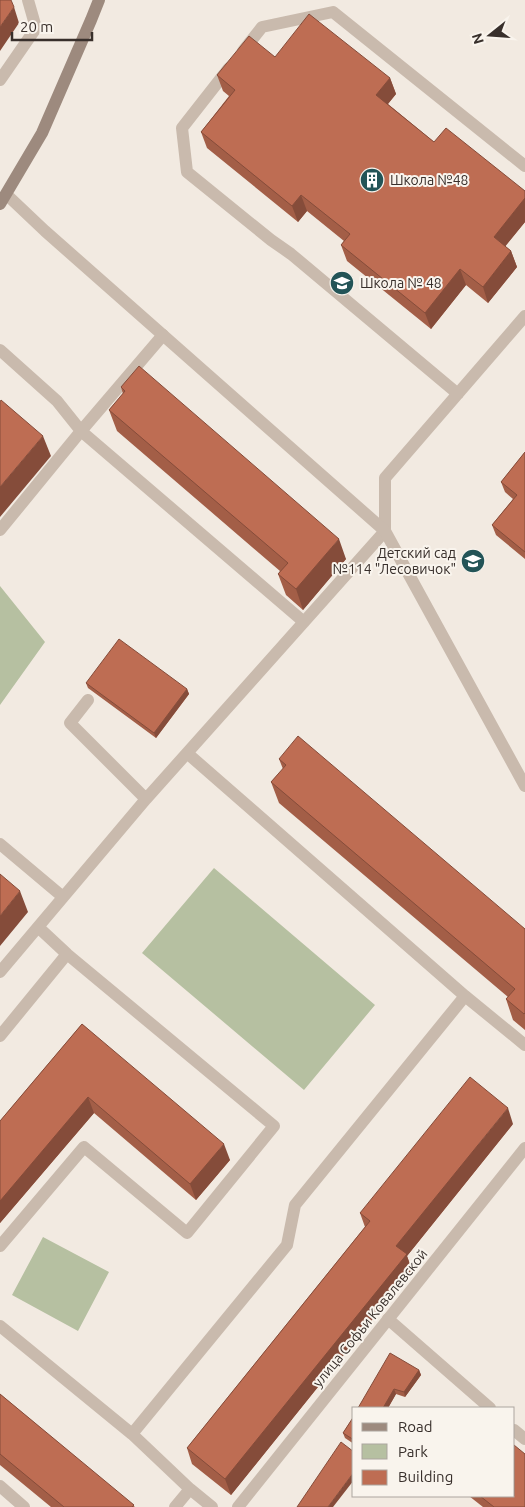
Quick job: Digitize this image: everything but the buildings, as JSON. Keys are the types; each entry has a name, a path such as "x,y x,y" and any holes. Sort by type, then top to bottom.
{"street":[{"path":"0,80 36,28 28,0"},
{"path":"99,0 42,133 3,199 52,238 386,532 525,786"},
{"path":"458,394 291,254 187,172 182,128 262,26 333,12 525,166"},
{"path":"0,972 146,799 386,532 386,478 525,316"},
{"path":"0,530 163,335"},
{"path":"0,350 57,401 81,431 304,622"},
{"path":"88,700 70,723 146,799"},
{"path":"187,753 465,996 525,1045"},
{"path":"0,844 63,897"},
{"path":"0,1246 84,1146 187,1233 274,1126 67,954 38,927"},
{"path":"0,1036 67,954"},
{"path":"132,1434 287,1245 294,1205 465,996"},
{"name":"улица Софьи Ковалевской","path":"238,1507 525,1148"},
{"path":"388,1319 489,1407"},
{"path":"0,1326 132,1434 190,1489 212,1507"},
{"path":"515,1431 525,1439"},
{"path":"0,1486 24,1507"},
{"path":"175,1507 190,1489"}],"green space":[{"path":"0,586 45,642 0,705"},
{"path":"214,868 375,1005 304,1090 142,953"},
{"path":"43,1237 109,1272 78,1331 12,1295"}],"place":[{"name":"Школа №48","path":"372,180"},
{"name":"Школа № 48","path":"342,283"},
{"name":"Детский сад №114 \"Лесовичок\"","path":"473,561"}]}
